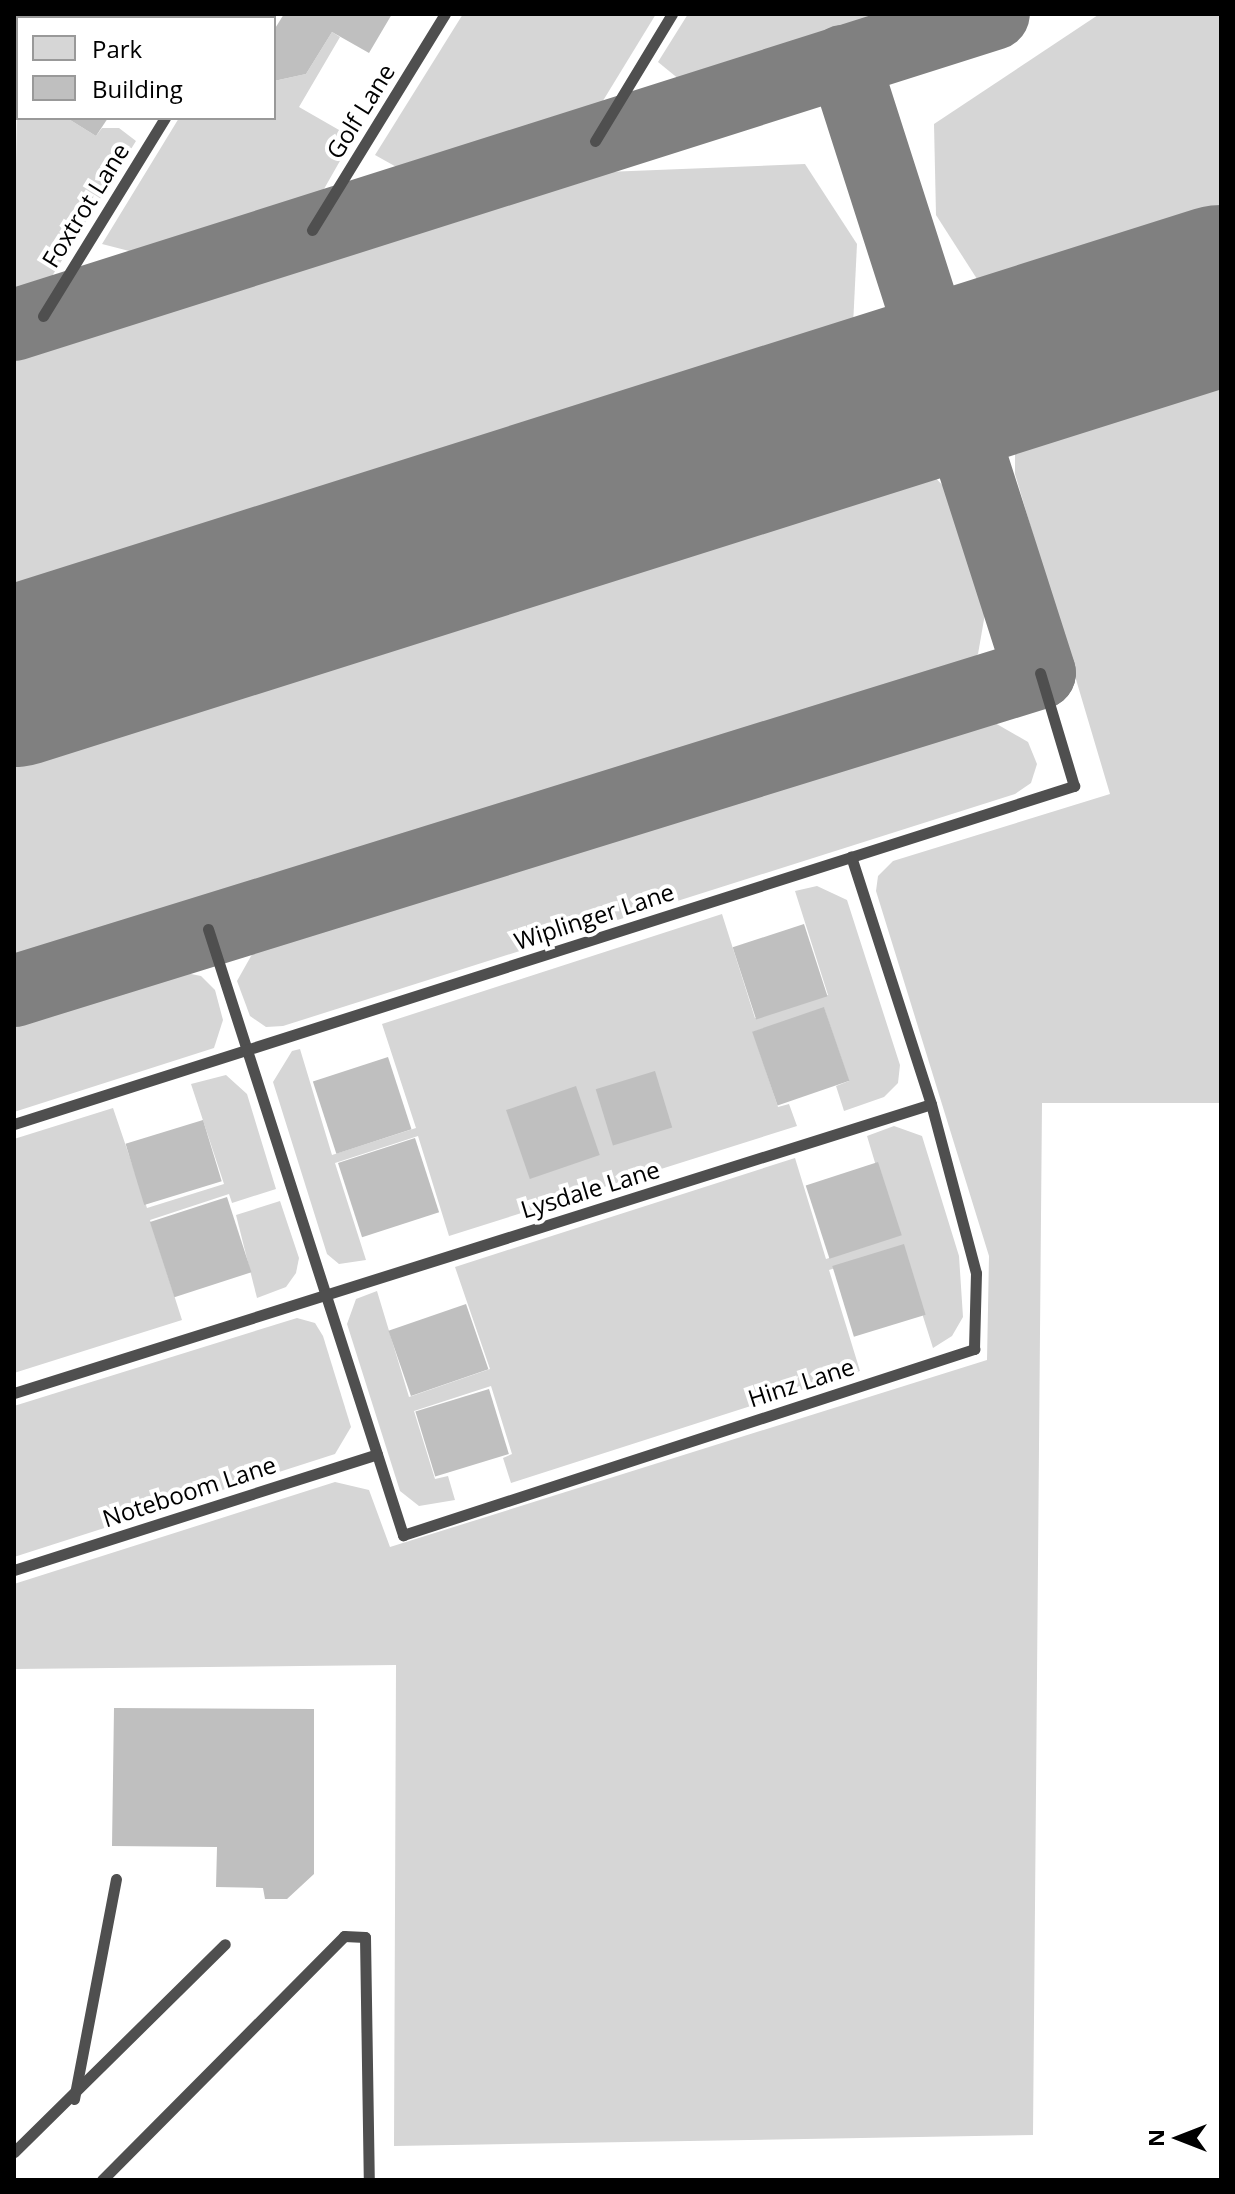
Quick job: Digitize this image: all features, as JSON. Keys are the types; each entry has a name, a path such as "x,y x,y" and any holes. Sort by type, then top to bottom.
{"lane":[{"name":"Golf Lane","path":"312,230 445,14"},
{"path":"595,141 672,14"},
{"name":"Foxtrot Lane","path":"43,316 164,120"},
{"name":"Wiplinger Lane","path":"14,1124 1074,786 1040,673"},
{"path":"851,857 931,1104"},
{"path":"208,929 377,1454"},
{"name":"Lysdale Lane","path":"14,1393 931,1104"},
{"name":"Hinz Lane","path":"377,1454 403,1535 974,1349 976,1273 931,1104"},
{"name":"Noteboom Lane","path":"14,1570 377,1454"},
{"path":"74,2100 116,1879"},
{"path":"102,2180 344,1936 365,1937 369,2180"},
{"path":"14,2152 74,2100 225,1944"}],"green space":[{"path":"32,14 143,14 143,16"},
{"path":"463,14 656,14 601,104 400,169 375,155"},
{"path":"688,14 885,14 680,80 658,62"},
{"path":"1221,14 1221,228 1002,298 986,293 936,215 934,124 1098,15"},
{"path":"332,32 340,37 299,107 353,138 320,196 137,253 102,244 178,120 276,120 276,81 306,74"},
{"path":"17,120 70,120 96,136 102,128 119,128 136,141 49,281 14,292"},
{"path":"805,164 857,244 852,346 14,611 14,359 606,172"},
{"path":"1221,358 1221,1103 1042,1103 1033,2135 394,2146 396,1665 14,1669 14,1584 335,1482 369,1490 390,1547 987,1360 989,1256 876,891 878,876 893,861 1110,794 1015,474 1015,450 1060,408"},
{"path":"902,467 931,473 946,489 986,608 978,654 954,673 14,970 14,743 872,469"},
{"path":"988,719 1028,742 1037,764 1031,783 1015,794 283,1026 266,1027 250,1016 237,981 255,949"},
{"path":"817,886 847,900 900,1065 898,1083 884,1097 844,1111 836,1086 849,1081 824,1008 753,1032 778,1107 789,1104 797,1126 449,1236 418,1136 335,1163 366,1260 339,1264 327,1254 273,1082 292,1051 300,1049 332,1155 416,1128 382,1024 722,914 755,1018 828,995 795,891"},
{"path":"181,972 201,976 215,990 223,1020 214,1048 14,1112 14,1025"},
{"path":"226,1075 247,1094 276,1189 232,1203 229,1194 150,1220 182,1320 14,1373 14,1139 113,1108 147,1208 224,1184 191,1084"},
{"path":"894,1126 922,1136 959,1256 963,1317 952,1336 933,1348 901,1247 829,1270 860,1371 511,1483 503,1458 512,1454 491,1386 414,1411 435,1479 448,1476 455,1500 419,1506 400,1491 347,1324 356,1299 377,1291 409,1397 490,1369 455,1267 795,1158 826,1259 897,1236 867,1136"},
{"path":"280,1201 299,1258 296,1273 286,1287 257,1298 236,1215"},
{"path":"297,1318 315,1323 323,1336 351,1427 335,1454 14,1557 14,1406"}],"building":[{"path":"138,14 171,14 170,16"},
{"path":"284,14 392,14 369,53 332,32 306,74 276,81 276,27"},
{"path":"70,120 107,120 96,136"},
{"path":"804,924 827,996 756,1019 733,947"},
{"path":"824,1007 849,1081 778,1105 752,1032"},
{"path":"388,1057 411,1129 336,1154 313,1081"},
{"path":"655,1071 672,1127 613,1146 596,1089"},
{"path":"576,1086 600,1155 530,1179 506,1110"},
{"path":"203,1120 222,1181 144,1205 126,1144"},
{"path":"415,1138 439,1212 362,1237 338,1163"},
{"path":"878,1162 902,1235 830,1259 806,1185"},
{"path":"227,1197 251,1272 174,1297 150,1222"},
{"path":"904,1244 926,1315 854,1337 832,1266"},
{"path":"466,1304 488,1369 411,1396 388,1331"},
{"path":"489,1389 509,1454 435,1477 415,1412"},
{"path":"114,1708 314,1709 314,1874 287,1899 265,1899 263,1888 216,1887 217,1847 112,1846"}],"taxiway":[{"path":"14,325 994,14"},
{"path":"14,991 1040,673 844,61"}],"runway":[{"path":"14,677 1221,295"}]}
